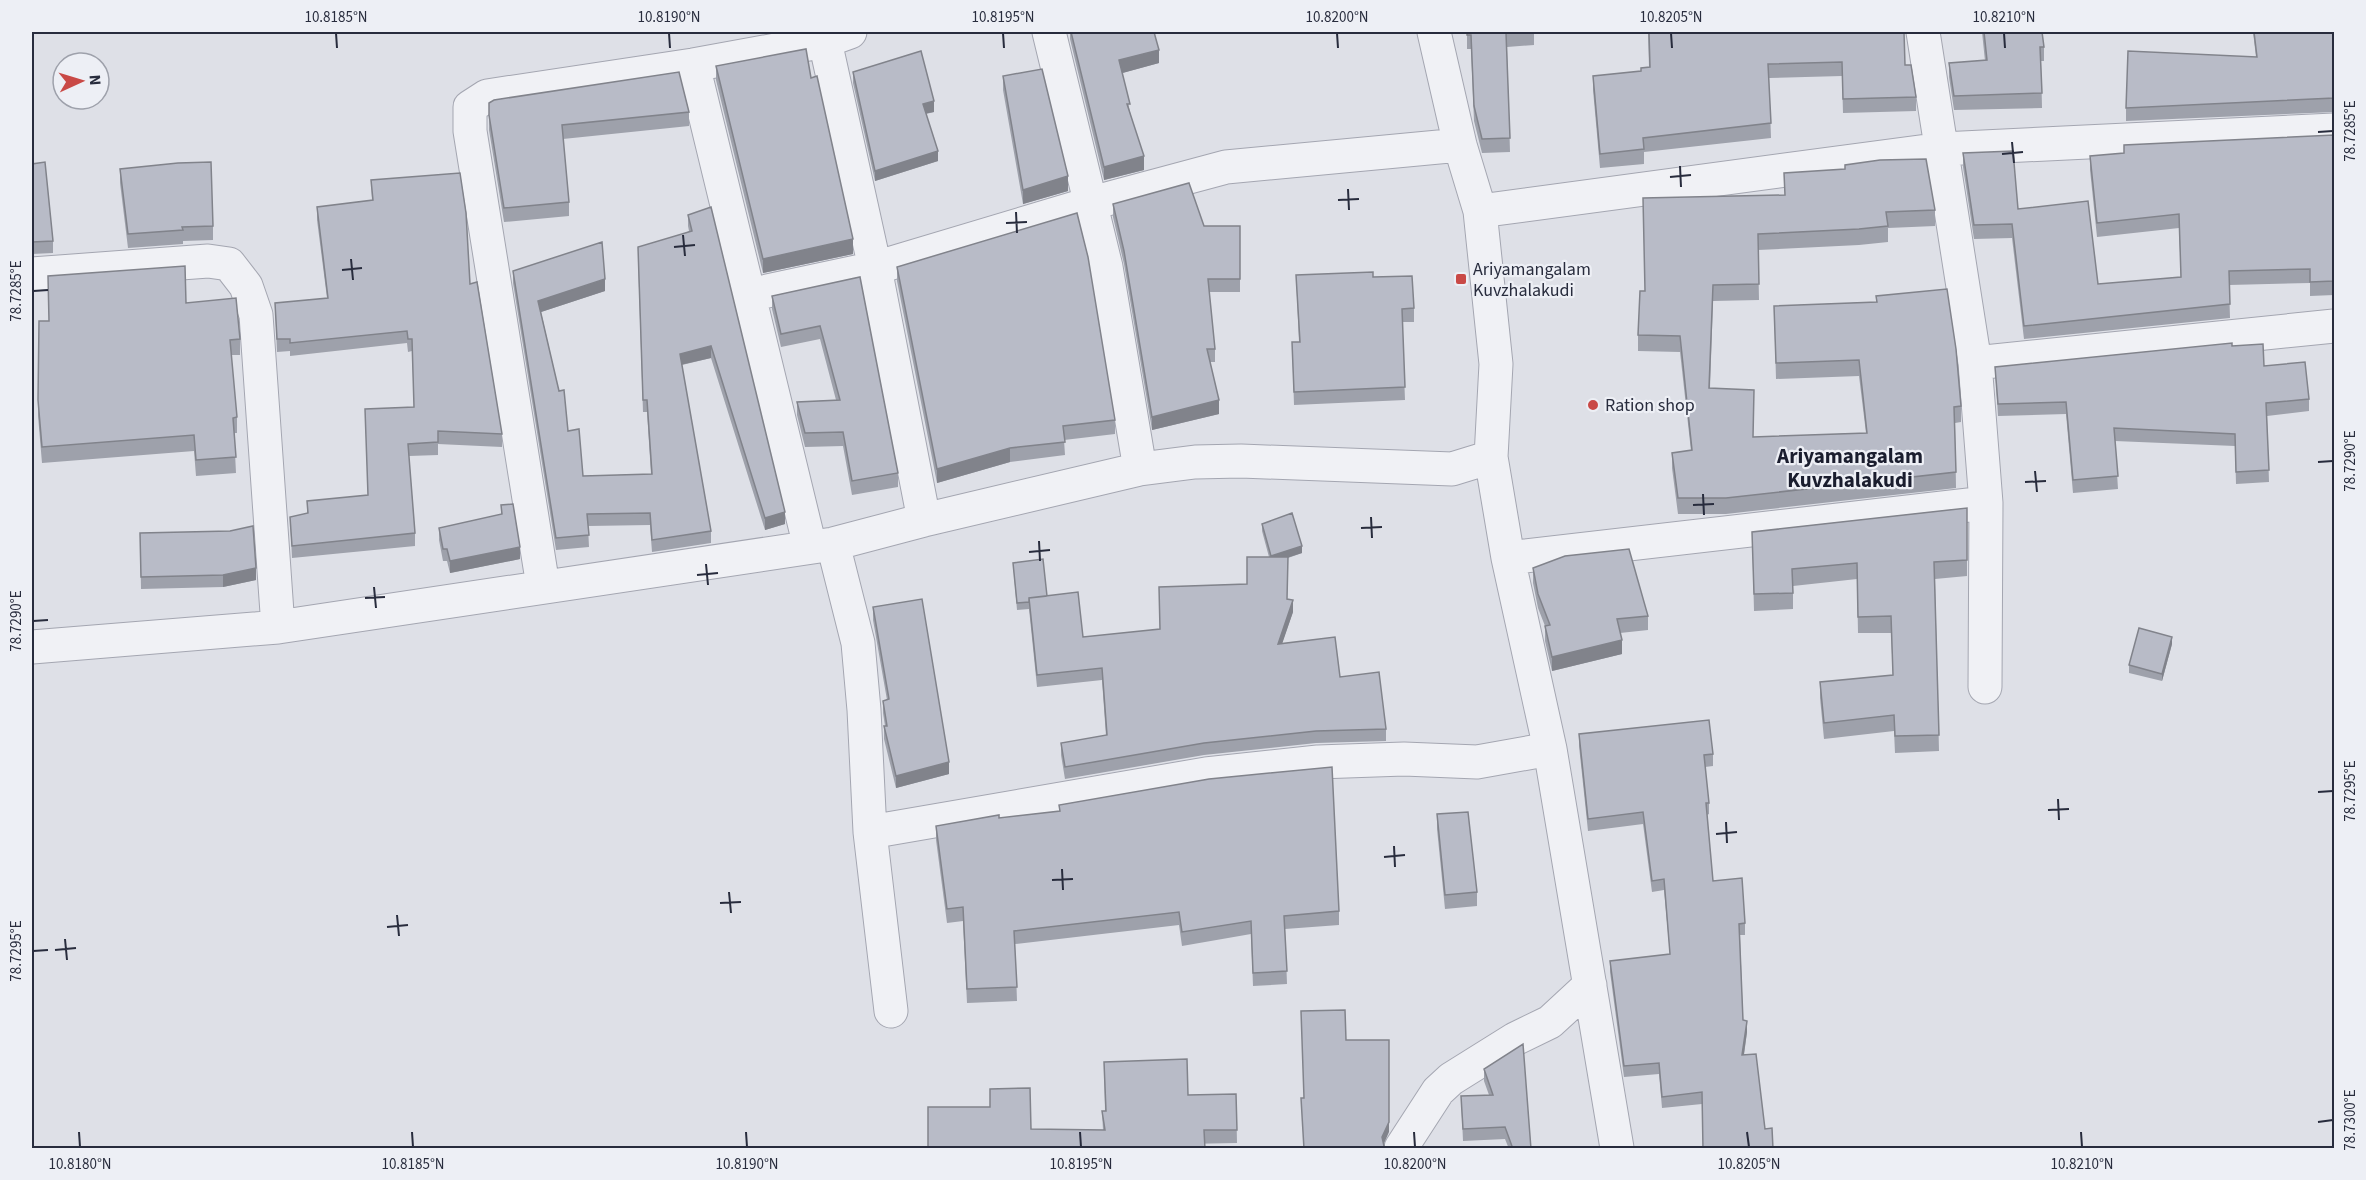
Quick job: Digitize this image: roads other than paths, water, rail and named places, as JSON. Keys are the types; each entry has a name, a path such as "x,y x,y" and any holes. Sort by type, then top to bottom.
{"street":[{"path":"1049,32 1106,267 1140,469"},
{"path":"1434,32 1460,145 1480,211 1496,364 1491,457 1536,751 1590,985 1617,1149"},
{"path":"1923,32 1975,363 1986,503 1985,687"},
{"path":"543,586 470,131 470,107 487,96 693,65 837,36 875,268 924,520"},
{"path":"693,65 749,295 822,545 844,585 858,643 870,832 891,1011"},
{"path":"1480,211 1942,149 2334,130"},
{"path":"749,295 875,268 1092,203 1226,167 1460,145"},
{"path":"32,274 208,261 229,264 246,286 256,315 278,627"},
{"path":"1975,363 2334,326"},
{"path":"32,647 278,627 822,545 1140,469 1219,460 1452,469 1491,457"},
{"path":"1508,558 1986,503"},
{"path":"870,832 1206,774 1318,762 1404,759 1477,762 1536,751"},
{"path":"1401,1149 1438,1091 1451,1079 1515,1039 1550,1022 1590,985"}],"place":[{"name":"Ariyamangalam Kuvzhalakudi","path":"1461,279"},
{"name":"Ration shop","path":"1593,405"}],"district":[{"name":"Ariyamangalam Kuvzhalakudi","path":"1850,468"}]}
